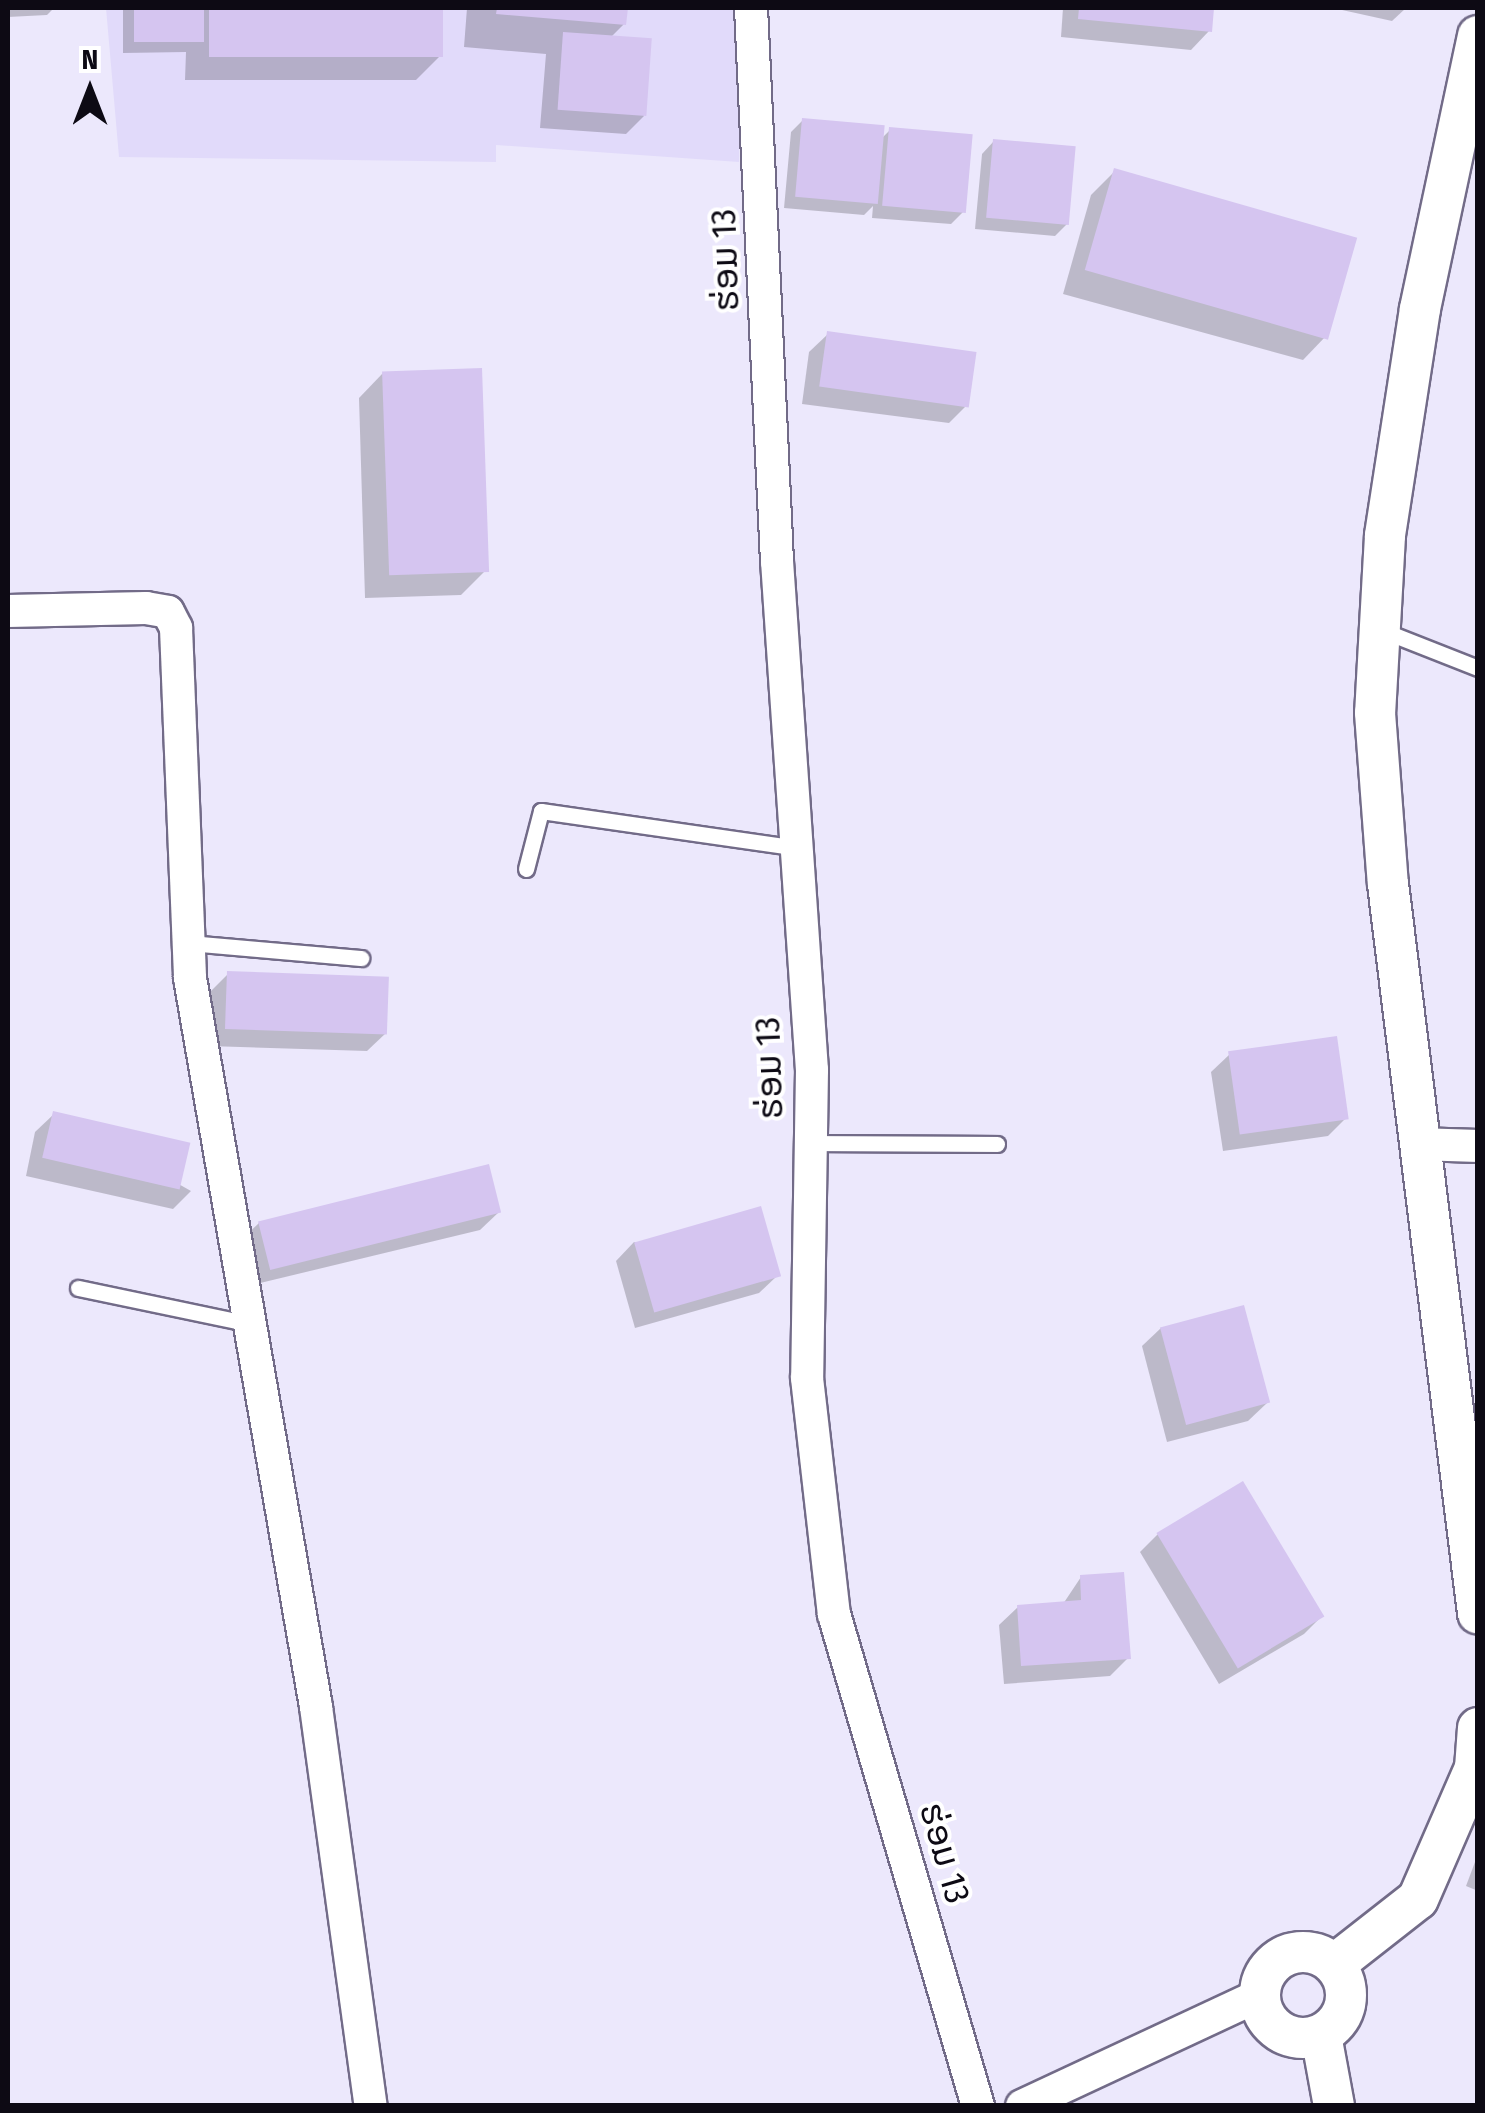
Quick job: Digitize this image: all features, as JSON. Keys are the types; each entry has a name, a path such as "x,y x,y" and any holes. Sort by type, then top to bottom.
{"street":[{"name":"ຮ່ອມ 13","path":"751,8 811,1143 807,1378 834,1614 978,2106"},
{"path":"1478,36 1420,309 1385,536 1377,732 1418,1144 1471,1487 1478,1613"},
{"path":"8,612 168,612 176,628 188,943 316,1707 371,2106"},
{"path":"1418,1144 1478,1146"},
{"path":"1335,1964 1418,1899 1475,1768 1478,1728"},
{"path":"1286,1955 1320,1955 1335,1964 1347,1995 1335,2026 1321,2035 1304,2038 1273,2026 1260,1995 1263,1978 1286,1955"},
{"path":"1022,2106 1260,1995"},
{"path":"1321,2035 1334,2106"}],"lane":[{"path":"1380,629 1478,668"},
{"path":"526,869 541,811 796,848"},
{"path":"188,943 361,958"},
{"path":"811,1143 997,1144"},
{"path":"78,1288 250,1324"}],"shaded area":[{"path":"106,8 740,8 739,162 496,145 496,162 119,157"}],"building":[{"path":"134,8 204,8 204,42 134,42"},
{"path":"209,8 443,8 443,57 209,57"},
{"path":"497,8 628,8 626,25 496,14"},
{"path":"1079,8 1214,8 1212,32 1078,19"},
{"path":"563,32 652,38 646,116 558,110"},
{"path":"802,118 885,125 878,204 795,197"},
{"path":"889,127 973,134 966,213 882,206"},
{"path":"993,139 1076,146 1069,225 986,218"},
{"path":"1114,168 1357,238 1328,340 1085,270"},
{"path":"827,331 977,352 969,407 819,386"},
{"path":"482,368 489,572 389,575 382,371"},
{"path":"227,971 389,977 387,1035 225,1029"},
{"path":"1337,1036 1349,1119 1240,1134 1228,1051"},
{"path":"53,1111 190,1143 180,1189 42,1158"},
{"path":"489,1164 501,1213 270,1270 258,1222"},
{"path":"761,1206 781,1276 654,1313 634,1242"},
{"path":"1244,1305 1270,1403 1186,1425 1160,1328"},
{"path":"1243,1481 1324,1616 1238,1668 1156,1533"},
{"path":"1124,1572 1131,1659 1021,1666 1017,1605 1081,1600 1080,1575"}]}
